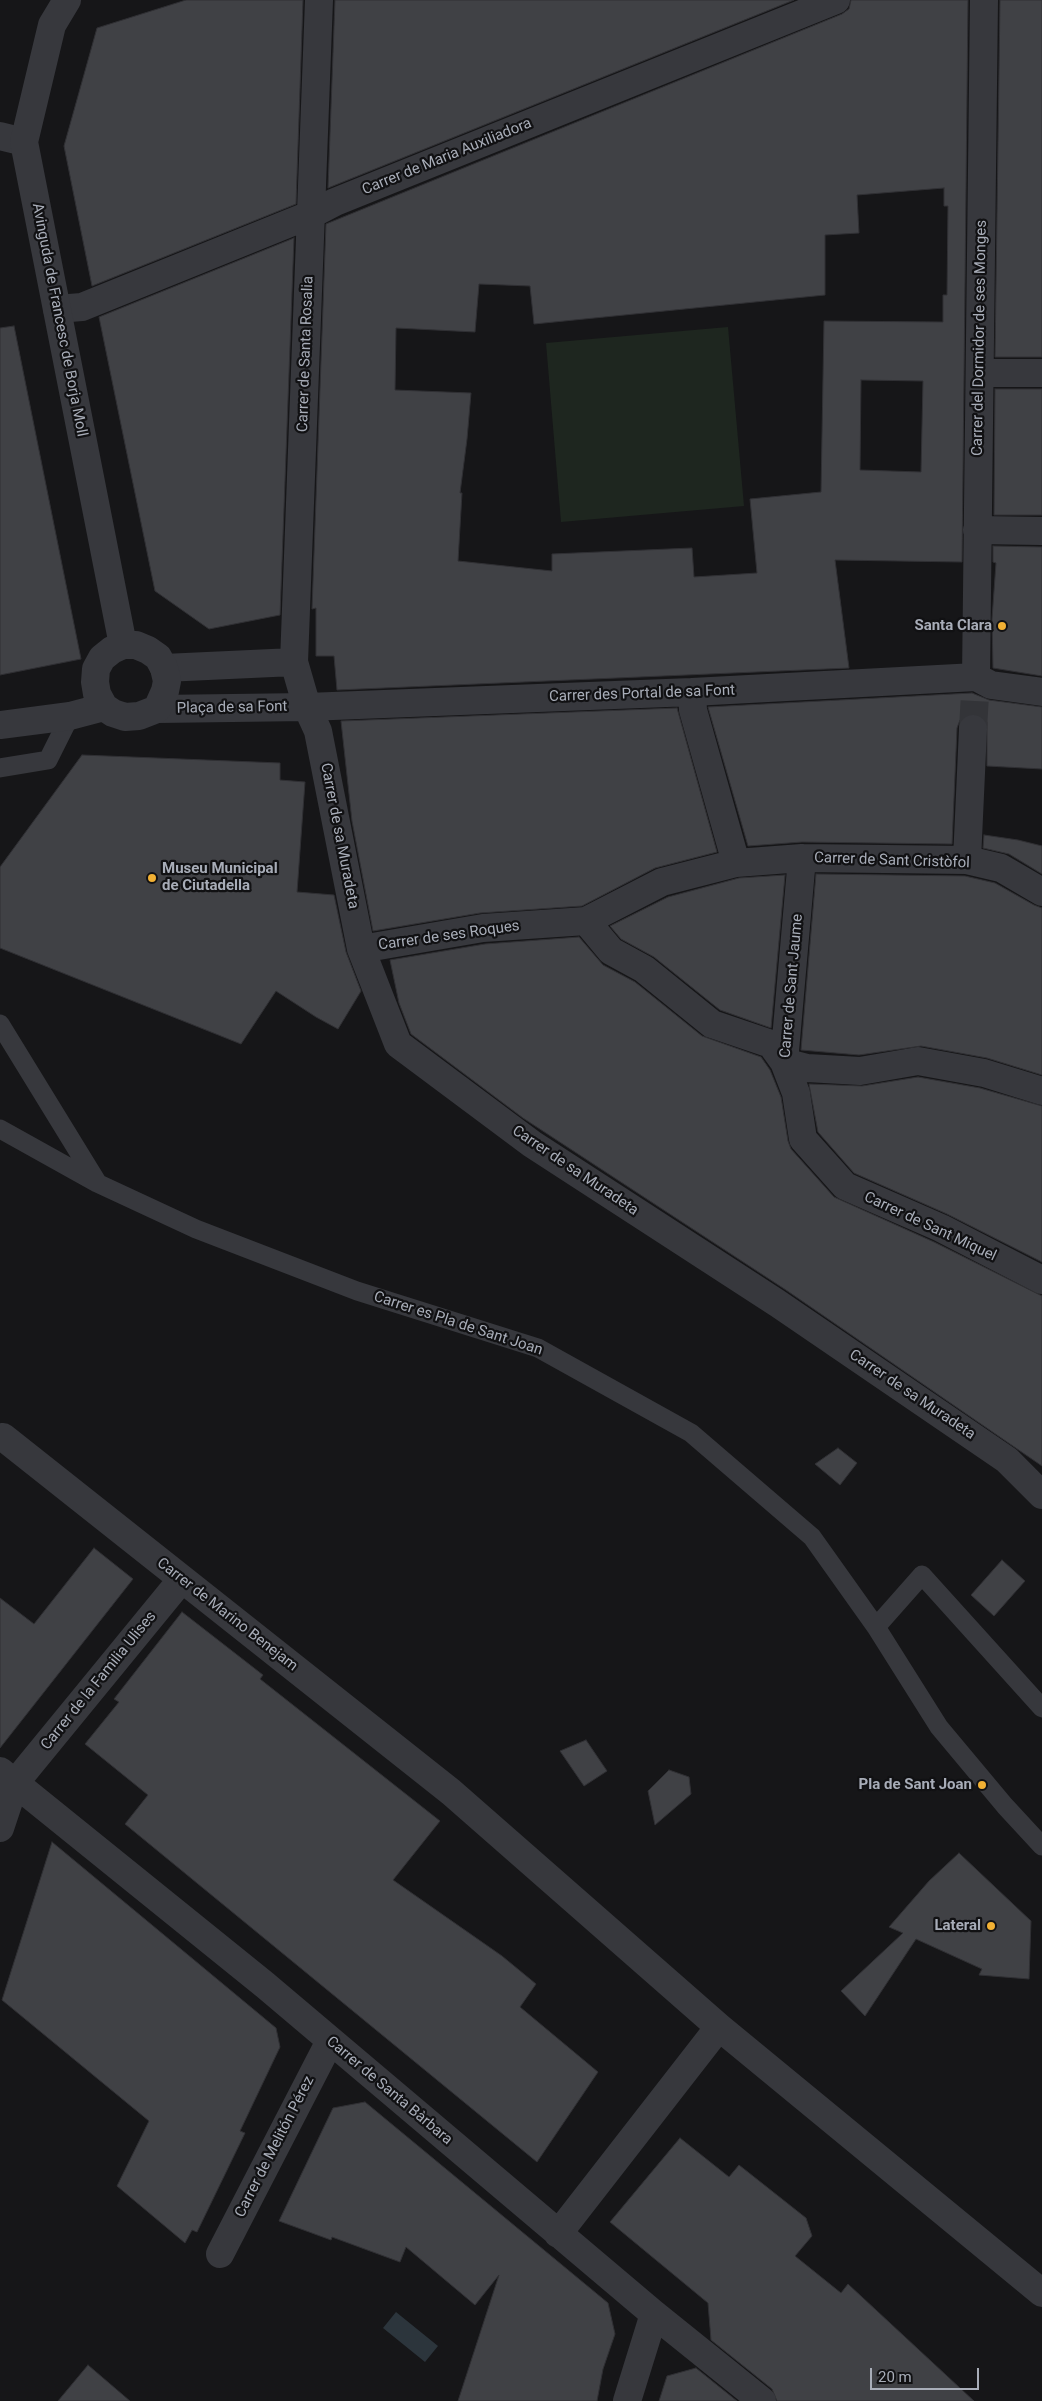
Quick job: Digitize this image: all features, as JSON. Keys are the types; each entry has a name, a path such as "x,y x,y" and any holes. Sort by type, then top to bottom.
{"street":[{"name":"Avinguda de Francesc de Borja Moll","path":"67,0 52,25 12,139 57,309 123,645"},
{"name":"Carrer de Santa Rosalia","path":"307,707 294,662 319,0"},
{"name":"Carrer de Maria Auxiliadora","path":"57,309 82,307 312,214 335,202 836,0"},
{"name":"Carrer del Dormidor de ses Monges","path":"976,677 984,0"},
{"path":"980,372 1042,373"},
{"path":"978,530 1042,530"},
{"path":"123,645 136,645 148,650 158,657 164,668 167,680 165,691 157,708 139,716 125,717 104,707 97,694 94,682 96,669 102,658 112,650 123,645"},
{"path":"164,668 294,662"},
{"path":"976,677 991,685 1042,692"},
{"name":"Carrer des Portal de sa Font","path":"307,707 692,692 976,677"},
{"path":"692,692 693,710 736,863"},
{"path":"0,725 70,716 104,707"},
{"name":"Plaça de sa Font","path":"157,708 307,707"},
{"name":"Carrer de sa Muradeta","path":"307,707 318,731 360,949 398,1044 532,1144 777,1303 1007,1460 1042,1495"},
{"path":"967,860 973,729"},
{"name":"Carrer de Sant Cristòfol","path":"736,863 802,858 967,860 1001,868 1042,892"},
{"name":"Carrer de Sant Jaume","path":"802,858 784,1062 796,1093 803,1139 845,1186"},
{"name":"Carrer de ses Roques","path":"360,949 483,928 586,921 662,882 736,863"},
{"path":"586,921 611,951 644,969 712,1024 771,1044 784,1062 807,1068 860,1071 918,1061 984,1073 1042,1091"},
{"name":"Carrer de Sant Miquel","path":"845,1186 941,1228 1042,1280"},
{"name":"Carrer de Marino Benejam","path":"3,1437 451,1792 719,2027 1042,2293"},
{"name":"Carrer de la Familia Ulises","path":"8,1777 182,1579"},
{"path":"0,1828 8,1777"},
{"name":"Carrer de Santa Bàrbara","path":"8,1777 265,1984 558,2234 762,2401"},
{"path":"558,2234 719,2027"},
{"name":"Carrer de Melitón Pérez","path":"220,2254 330,2041"},
{"path":"627,2401 654,2314"}],"lane":[{"path":"0,768 48,760 70,716"},
{"path":"0,1024 97,1183"},
{"name":"Carrer es Pla de Sant Joan","path":"0,1129 97,1183 196,1229 356,1291 538,1348 691,1433 812,1537 876,1627 939,1727 1005,1806 1042,1846"},
{"path":"876,1627 922,1575 1042,1708"}],"shaded area":[{"path":"728,327 744,506 561,522 546,343"},
{"path":"396,2312 438,2346 425,2362 383,2328"}],"building":[{"path":"186,0 303,0 296,204 92,286 64,146 97,28"},
{"path":"335,0 794,0 328,188"},
{"path":"851,0 968,0 962,562 835,560 849,668 337,690 334,656 316,656 316,608 312,609 326,224 842,14 849,9","holes":["944,188 944,206 948,206 947,295 943,295 943,322 824,321 821,492 750,499 757,573 694,577 692,548 552,554 552,571 458,561 462,493 460,493 471,393 395,390 396,328 475,332 479,284 530,286 534,324 825,295 825,235 859,233 857,195","861,380 923,381 921,472 860,470"]},
{"path":"1000,0 1042,0 1042,357 995,357"},
{"path":"294,238 280,615 209,629 155,591 99,317"},
{"path":"14,326 81,659 0,675 0,328"},
{"path":"995,389 1042,389 1042,515 994,515"},
{"path":"993,546 1042,547 1042,676 993,668 992,619 996,563 993,562"},
{"path":"972,693 989,700 1042,707 1042,769 987,766 987,722 982,716 974,713 965,715 960,720 957,728 952,844 802,842 748,846 708,707"},
{"path":"677,708 717,852 655,868 582,906 480,913 373,931 352,821 341,721"},
{"path":"82,755 280,763 280,780 305,782 297,892 334,895 346,952 361,991 338,1029 276,991 241,1044 0,948 0,867"},
{"path":"984,835 1042,846 1042,874 1009,854 983,848"},
{"path":"816,874 965,876 995,883 1042,908 1042,1075 987,1058 921,1046 859,1055 801,1050"},
{"path":"785,875 771,1028 720,1010 654,957 621,939 610,926 668,897 739,878"},
{"path":"579,937 603,965 635,982 702,1036 761,1057 770,1070 781,1097 791,1149 834,1197 934,1242 1042,1296 1042,1466 786,1290 523,1118 411,1034 399,1003 390,960 485,944"},
{"path":"918,1077 980,1088 1042,1106 1042,1262 947,1214 854,1173 818,1132 809,1084 862,1086"},
{"path":"838,1448 857,1463 840,1485 815,1464"},
{"path":"94,1548 133,1579 0,1748 0,1598 34,1624"},
{"path":"1002,1560 1025,1581 994,1616 971,1595"},
{"path":"182,1612 263,1675 260,1679 440,1821 393,1880 502,1956 536,1984 520,2007 598,2072 537,2162 125,1824 148,1795 85,1744 119,1702 114,1699"},
{"path":"586,1740 607,1771 584,1786 560,1751"},
{"path":"669,1770 689,1777 691,1794 655,1825 648,1791"},
{"path":"52,1842 276,2028 280,2047 240,2131 245,2133 197,2232 192,2230 185,2243 117,2186 149,2121 2,2000"},
{"path":"959,1853 1031,1921 1029,1979 979,1975 982,1969 916,1939 865,2016 841,1991 903,1933 889,1927 929,1881"},
{"path":"365,2102 608,2303 615,2334 603,2369 597,2401 458,2401 499,2275 475,2305 406,2247 400,2262 332,2237 331,2240 279,2221 333,2108"},
{"path":"680,2138 729,2177 739,2165 806,2218 812,2236 795,2256 841,2293 848,2284 974,2401 777,2401 772,2389 711,2340 708,2303 610,2222"},
{"path":"88,2365 130,2401 58,2401"},
{"path":"696,2368 737,2401 659,2401 667,2376"}],"tunnel":[{"path":"973,729 976,677"}],"place":[{"name":"Santa Clara","path":"1002,626"},
{"name":"Museu Municipal de Ciutadella","path":"152,878"},
{"name":"Pla de Sant Joan","path":"982,1785"},
{"name":"Lateral","path":"991,1926"}]}
